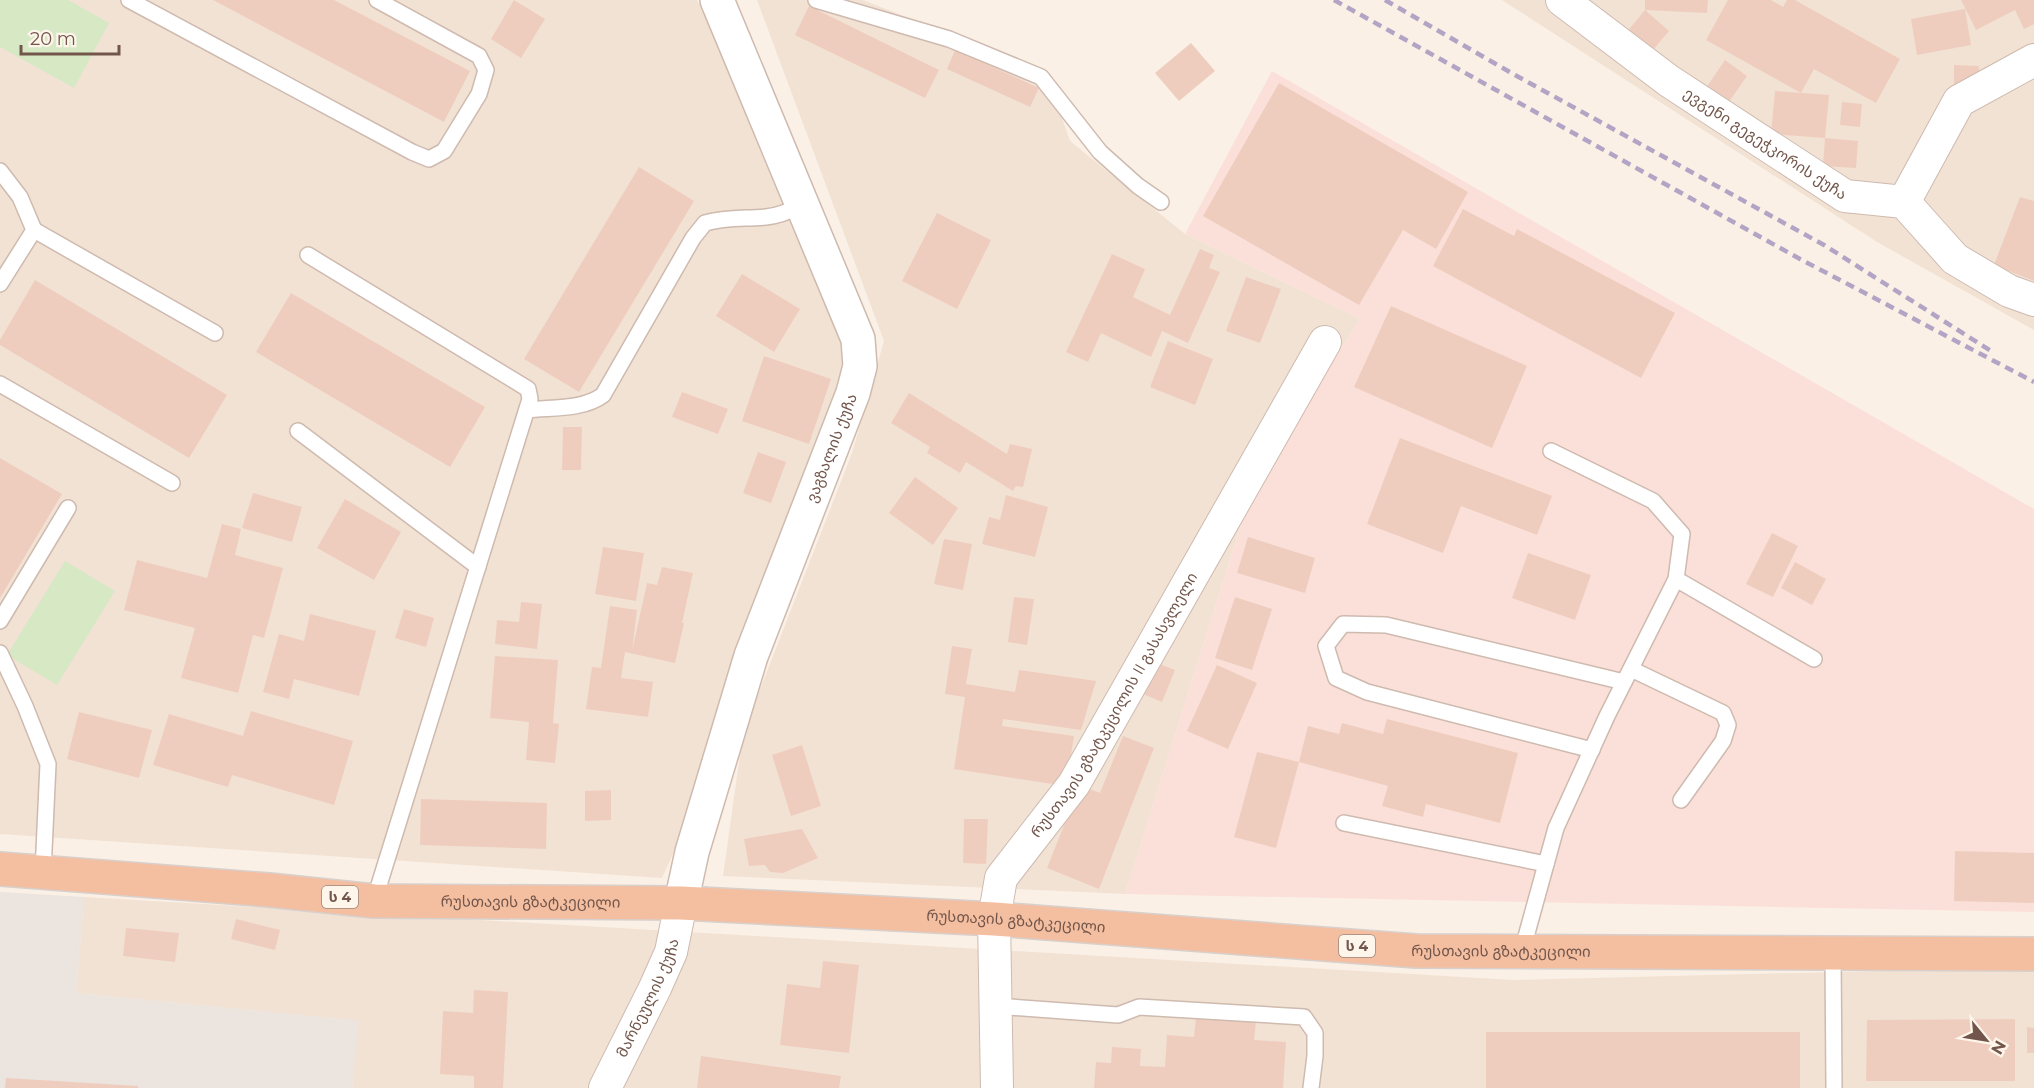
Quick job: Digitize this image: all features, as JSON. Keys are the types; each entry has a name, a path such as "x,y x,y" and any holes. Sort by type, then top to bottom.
{"highway":[{"name":"რუსთავის გზატკეცილი","path":"0,869 269,890 374,901 681,903 994,919 1416,951 2034,954"}],"street":[{"name":"ვაგზალის ქუჩა","path":"681,903 692,852 751,656 852,393 860,366 858,339 717,0"},
{"name":"ევგენი გეგეჭკორის ქუჩა","path":"1562,0 1669,81 1845,196 1904,202"},
{"path":"2034,60 1959,101 1904,202 1955,259 2009,291 2034,300"},
{"name":"რუსთავის გზატკეცილის II გასასვლელი","path":"997,1088 994,919 1001,878 1074,784 1325,342"},
{"name":"მარნეულის ქუჩა","path":"605,1088 671,952 681,903"}],"lane":[{"path":"129,0 429,159 444,151 479,93 486,70 479,56 376,0"},
{"path":"816,0 949,39 1041,77 1100,152 1138,186 1161,202"},
{"path":"0,171 20,197 34,230 216,333"},
{"path":"527,410 581,405 594,402 603,395 693,238 705,223 740,217 785,214 802,205"},
{"path":"0,284 34,230"},
{"path":"308,255 528,389 530,399 374,901"},
{"path":"0,384 172,483"},
{"path":"298,431 478,567"},
{"path":"1522,951 1556,828 1627,676 1676,579 1682,534 1653,501 1551,451"},
{"path":"0,621 68,508"},
{"path":"1676,579 1814,659"},
{"path":"1592,750 1366,692 1336,678 1326,646 1343,624 1386,625 1627,676 1723,713 1728,725 1723,741 1681,800"},
{"path":"0,652 48,764 43,872"},
{"path":"1344,823 1546,864"},
{"path":"1833,953 1834,1088"},
{"path":"996,1006 1118,1015 1139,1007 1304,1017 1315,1033 1311,1088"}],"shaded area":[{"path":"0,0 697,0 847,328 844,382 672,856 662,878 0,834"},
{"path":"757,0 863,0 1046,72 1070,141 1185,234 1360,319 1252,489 1125,894 723,876 743,733 852,453 884,341"},
{"path":"1502,0 2034,0 2034,330 1877,242"},
{"path":"1272,71 2034,509 2034,912 1125,894 1252,489 1360,319 1185,234"},
{"path":"0,892 84,897 76,993 359,1021 352,1088 0,1088"},
{"path":"84,897 1514,980 2034,967 2034,1088 352,1088 358,1021 76,993"}],"green space":[{"path":"0,0 68,0 109,23 74,88 0,47"},
{"path":"65,561 115,591 57,685 7,655"}],"building":[{"path":"213,0 334,0 470,71 444,122"},
{"path":"514,0 545,19 521,58 491,39"},
{"path":"1645,0 1708,0 1707,13 1645,10"},
{"path":"1728,0 1771,0 1783,7 1787,0 1795,0 1900,59 1876,103 1814,69 1801,93 1706,40"},
{"path":"1961,0 2034,0 2034,24 2024,29 2015,10 1976,30"},
{"path":"809,6 939,70 925,98 795,35"},
{"path":"1965,9 1971,45 1917,55 1911,19"},
{"path":"1645,10 1669,31 1646,58 1622,38"},
{"path":"1191,43 1215,71 1179,101 1155,73"},
{"path":"955,50 1039,88 1030,107 947,69"},
{"path":"1725,60 1747,76 1728,103 1706,88"},
{"path":"1954,65 1979,66 1979,85 1954,84"},
{"path":"1279,83 1468,192 1436,249 1403,230 1359,305 1203,216"},
{"path":"1775,91 1829,95 1825,138 1771,134"},
{"path":"1842,102 1862,104 1860,127 1840,125"},
{"path":"1825,138 1858,141 1856,168 1823,166"},
{"path":"639,167 694,201 579,392 524,359"},
{"path":"2020,197 2034,201 2034,281 1994,265"},
{"path":"1463,209 1514,236 1517,229 1675,313 1641,378 1433,266"},
{"path":"937,213 991,240 957,309 902,281"},
{"path":"1200,249 1214,255 1209,268 1220,272 1188,343 1162,331 1151,357 1101,333 1088,362 1066,352 1112,254 1145,269 1133,297 1170,315"},
{"path":"742,274 800,309 774,352 716,316"},
{"path":"1246,277 1281,289 1260,343 1226,331"},
{"path":"35,280 227,395 189,458 0,345 0,340"},
{"path":"291,293 485,407 450,467 256,352"},
{"path":"1391,306 1527,366 1492,448 1354,387"},
{"path":"1168,341 1213,359 1195,405 1150,387"},
{"path":"764,356 831,379 809,444 742,421"},
{"path":"682,392 728,409 718,434 672,417"},
{"path":"909,393 1007,454 1010,444 1032,449 1023,487 1016,486 1013,491 966,462 960,473 927,453 930,447 891,423"},
{"path":"563,427 582,427 581,470 562,470"},
{"path":"1400,438 1552,496 1537,535 1461,506 1443,553 1367,524"},
{"path":"758,452 786,462 771,503 743,493"},
{"path":"0,458 62,494 0,598"},
{"path":"915,477 958,508 933,545 889,513"},
{"path":"253,493 302,507 292,542 242,528"},
{"path":"1006,495 1048,507 1035,557 982,544 989,517 1000,520"},
{"path":"345,499 401,532 374,580 317,548"},
{"path":"222,524 241,529 235,555 283,568 264,638 253,635 238,693 181,678 195,628 124,610 137,560 207,578"},
{"path":"1772,533 1798,546 1773,597 1746,584"},
{"path":"1248,537 1315,558 1305,593 1237,573"},
{"path":"944,539 972,544 963,590 934,584"},
{"path":"603,547 644,553 636,601 595,594"},
{"path":"1528,553 1591,575 1575,620 1512,598"},
{"path":"1795,562 1826,579 1812,605 1781,588"},
{"path":"662,567 693,573 675,663 625,652 621,678 653,682 648,717 586,709 592,667 601,668 610,606 637,610 632,651 647,583 657,585"},
{"path":"1014,597 1034,599 1027,645 1008,642"},
{"path":"1235,597 1272,609 1252,670 1215,658"},
{"path":"521,602 542,604 537,649 495,644 497,620 519,622"},
{"path":"404,609 434,618 426,647 395,638"},
{"path":"310,614 376,631 359,696 294,679 289,699 263,692 279,634 304,641"},
{"path":"952,646 972,649 966,684 1015,692 1019,670 1096,681 1081,730 1003,719 1002,726 1074,736 1066,786 954,769 965,697 945,694"},
{"path":"495,656 558,660 553,723 559,724 555,763 526,760 529,722 490,718"},
{"path":"1157,663 1175,670 1162,702 1143,694"},
{"path":"1217,665 1257,683 1228,749 1187,731"},
{"path":"251,711 353,741 334,805 232,775 228,787 153,765 169,714 243,736"},
{"path":"79,712 152,730 139,778 67,759"},
{"path":"1387,719 1518,753 1500,823 1426,804 1423,817 1382,806 1388,786 1299,762 1308,726 1339,734 1342,723 1383,734"},
{"path":"1123,736 1154,748 1099,889 1047,868 1080,785 1100,793"},
{"path":"802,745 821,806 791,816 772,755"},
{"path":"1257,752 1299,762 1276,848 1234,837"},
{"path":"611,790 611,820 585,821 585,791"},
{"path":"421,799 547,803 546,849 420,845"},
{"path":"964,819 988,819 986,864 963,863"},
{"path":"802,829 818,858 783,873 770,872 765,865 749,866 744,839"},
{"path":"1955,851 2034,853 2034,903 1954,901"},
{"path":"236,919 280,930 275,950 231,939"},
{"path":"126,928 179,933 175,962 123,956"},
{"path":"823,961 859,965 849,1053 780,1045 787,984 820,988"},
{"path":"474,990 508,992 503,1088 474,1088 474,1076 440,1074 443,1011 473,1013"},
{"path":"1196,1018 1256,1022 1254,1040 1286,1042 1283,1088 1094,1088 1096,1062 1111,1063 1112,1047 1141,1049 1140,1066 1165,1067 1167,1035 1194,1037"},
{"path":"2015,1019 2015,1081 1866,1081 1867,1020"},
{"path":"2027,1027 2034,1028 2034,1053 2027,1053"},
{"path":"1486,1032 1800,1032 1800,1088 1486,1088"},
{"path":"701,1056 841,1076 839,1088 697,1088"},
{"path":"6,1078 138,1086 138,1088 5,1088"}],"railway":[{"path":"1334,0 1800,259 2034,382"},
{"path":"1385,0 1515,75 1824,245 1991,351"}]}
